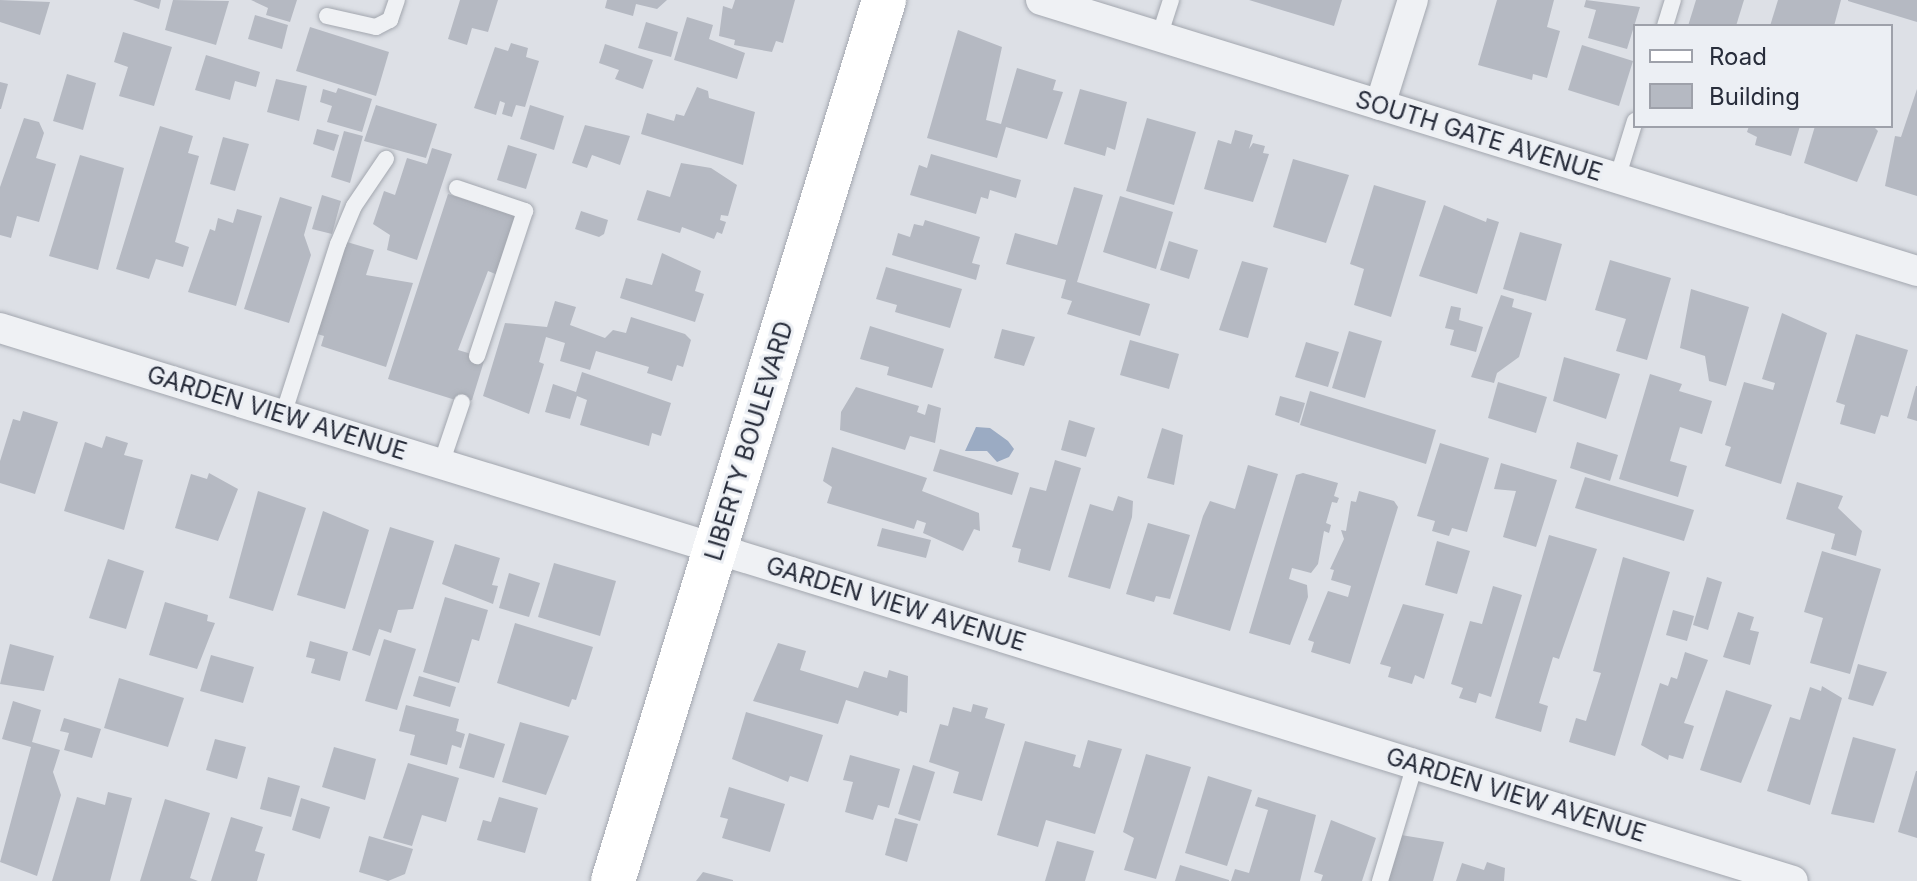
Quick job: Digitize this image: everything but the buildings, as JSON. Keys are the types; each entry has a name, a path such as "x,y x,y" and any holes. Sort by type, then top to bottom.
{"street":[{"name":"LIBERTY BOULEVARD","path":"613,881 884,0"},
{"name":"SOUTH GATE AVENUE","path":"1041,0 1917,271"},
{"path":"1380,105 1413,0"},
{"name":"GARDEN VIEW AVENUE","path":"0,328 1793,881"}],"lane":[{"path":"327,16 376,27 390,20 397,0"},
{"path":"1159,37 1171,0"},
{"path":"1666,24 1673,0"},
{"path":"1617,179 1633,127"},
{"path":"283,415 338,244 354,206 386,159"},
{"path":"457,188 525,211 477,356"},
{"path":"441,464 462,402"},
{"path":"1380,881 1415,764"}],"water":[{"path":"976,427 990,428 1008,441 1014,449 1009,457 997,462 987,451 965,451"}]}
